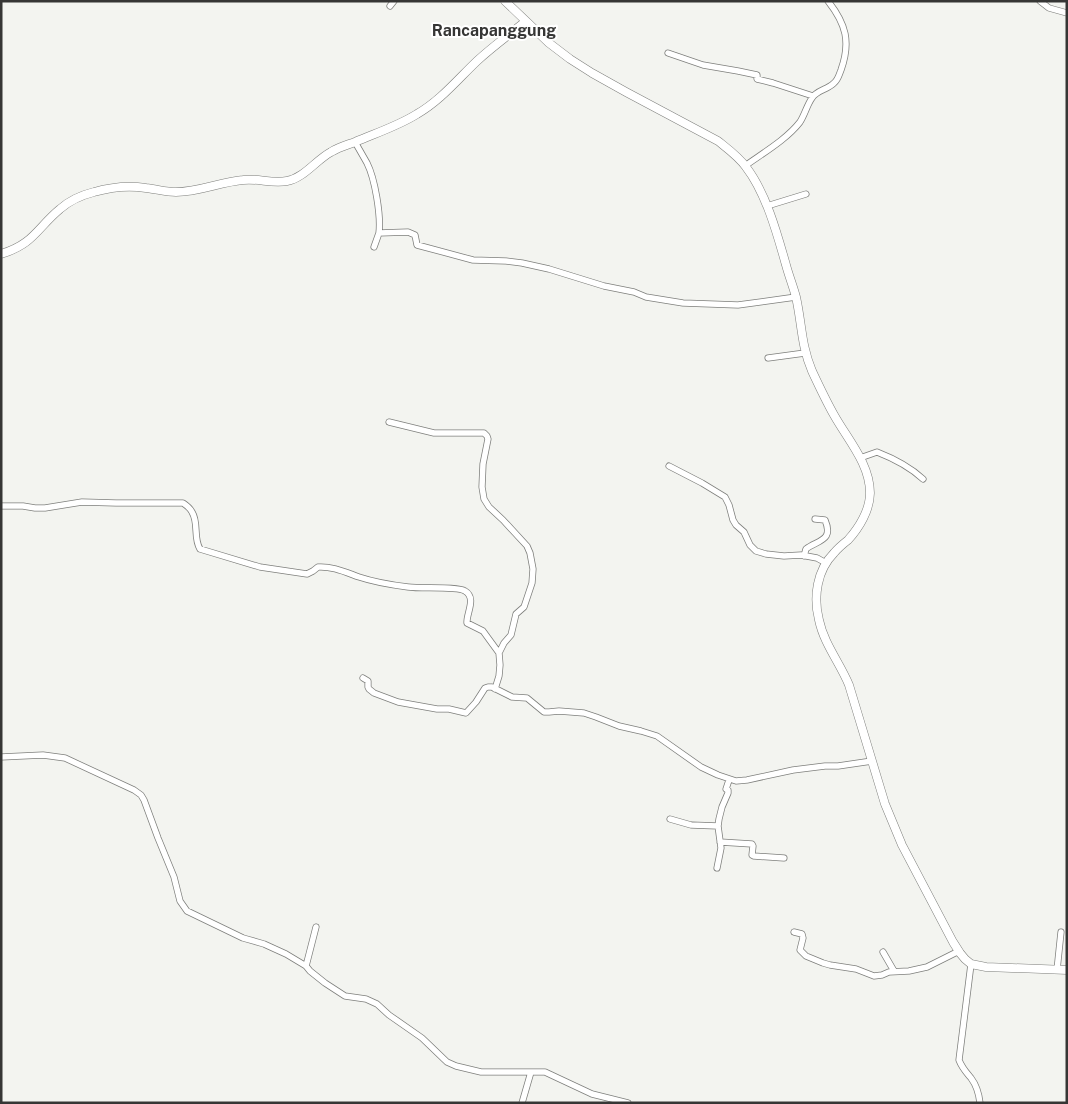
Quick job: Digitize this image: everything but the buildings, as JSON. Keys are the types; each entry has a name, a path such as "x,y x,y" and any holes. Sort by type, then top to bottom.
{"main road":[{"path":"505,1 558,51 618,88 718,142 730,150 746,166 767,206 778,239 796,297 805,353 818,384 868,475 870,502 867,512 849,538 833,553 826,563 819,580 816,602 819,622 848,686 885,804 902,845 953,942 965,960 971,964 986,967 1067,970"},
{"path":"1,254 29,241 60,208 81,196 93,192 128,186 186,192 243,180 255,179 276,183 290,181 337,148 407,119 426,108 477,61 526,20"}],"street":[{"path":"746,166 791,132 804,116 813,96 828,89 836,82 844,61 846,34 842,22 828,1"},
{"path":"1040,1 1049,8 1067,13"},
{"path":"668,53 703,65 757,75 757,79 813,96"},
{"path":"355,142 368,164 377,192 380,224 374,247"},
{"path":"767,206 806,194"},
{"path":"379,233 410,232 415,235 417,245 455,256 473,260 522,263 549,269 604,286 634,292 646,297 669,301 738,306 796,297"},
{"path":"768,358 805,353"},
{"path":"389,422 434,433 484,434 487,436 483,464 482,487 484,500 526,546 530,553 533,569 532,583 524,607 516,614 511,635 499,653 500,671 495,689"},
{"path":"860,458 877,452 897,460 923,479"},
{"path":"669,466 725,497 733,520 744,532 750,545 756,551 766,554 817,558 826,563"},
{"path":"1,506 45,508 82,502 183,503 191,510 195,518 196,543 200,549 260,567 307,574 313,572 318,567 324,566 361,578 407,587 466,591 471,602 466,619 467,623 483,631 499,653"},
{"path":"804,556 806,549 818,543 826,536 825,520 814,519"},
{"path":"363,678 368,681 369,689 374,693 392,701 437,709 449,709 462,713 470,710 486,687 492,687 512,697 527,698 544,712 584,713 619,726 657,736 701,767 729,780 741,781 793,770 872,761"},
{"path":"1,757 43,755 65,758 134,790 144,800 174,877 180,901 186,911 243,938 274,948 306,966 325,983 345,996 366,999 377,1004 389,1015 422,1038 448,1062 456,1066 481,1072 545,1072 592,1094 628,1103"},
{"path":"717,868 720,853 718,826 722,807 728,793 726,789 729,780"},
{"path":"670,819 691,824 718,826"},
{"path":"720,842 752,844 752,855 754,856 784,858"},
{"path":"306,966 316,927"},
{"path":"794,932 802,934 800,950 806,956 830,965 856,969 874,976 894,971 909,971 927,967 959,951"},
{"path":"1057,970 1061,932"},
{"path":"883,952 894,971"},
{"path":"971,964 959,1060 961,1067 976,1086 980,1103"},
{"path":"522,1103 531,1072"}],"district":[{"name":"Rancapanggung","path":"494,30"}]}
